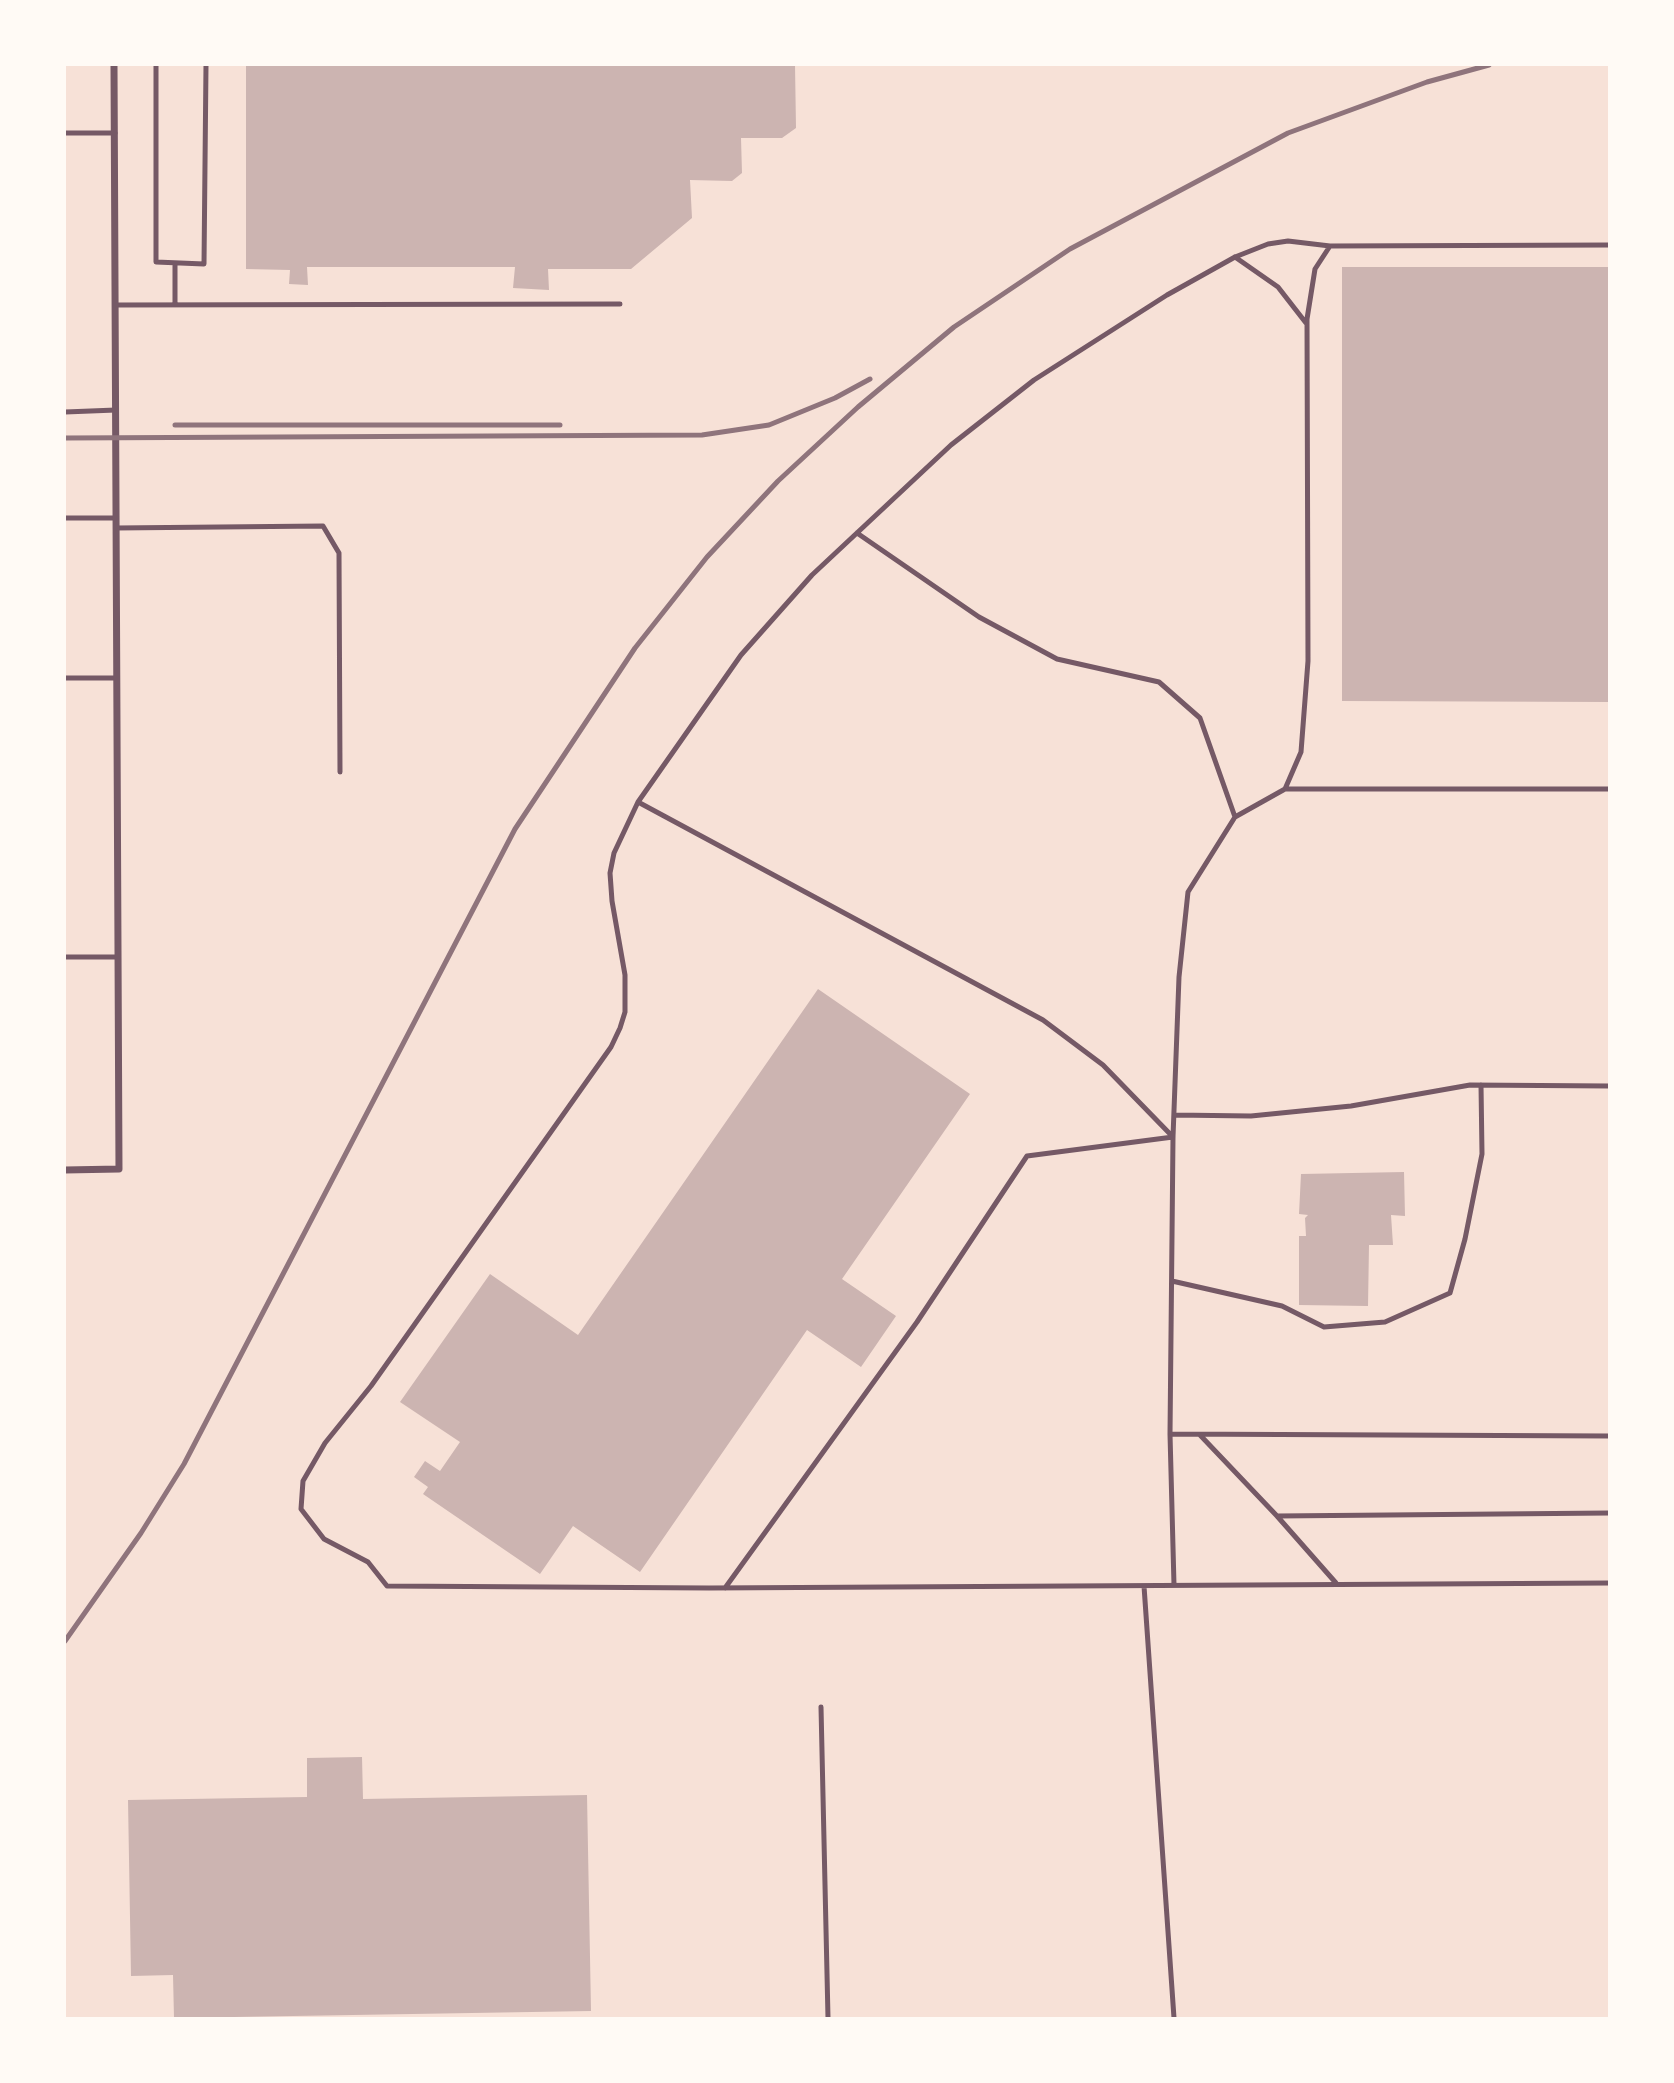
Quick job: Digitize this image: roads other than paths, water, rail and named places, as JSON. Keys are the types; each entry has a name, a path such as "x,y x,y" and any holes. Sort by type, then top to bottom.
{"street":[{"path":"65,1170 119,1168 114,65"}],"lane":[{"path":"156,65 156,262 204,264 206,65"},
{"path":"65,133 115,133"},
{"path":"1609,245 1329,246 1288,241 1268,244 1235,257 1167,295 1034,380 951,445 812,575 741,655 638,803 614,853 610,873 625,975 625,1012 611,1047 379,1375 325,1443 303,1481 301,1509 324,1539 368,1562 387,1586 725,1588 1609,1583"},
{"path":"1285,789 1301,751 1308,661 1307,326 1315,270 1329,246"},
{"path":"1235,257 1278,287 1307,326"},
{"path":"174,305 175,263"},
{"path":"117,305 620,304"},
{"path":"65,412 116,410"},
{"path":"65,518 116,518"},
{"path":"116,528 323,526 339,553 340,772"},
{"path":"857,533 979,617 1058,659 1159,682 1200,718 1235,817"},
{"path":"65,678 117,678"},
{"path":"1174,1585 1170,1434 1173,1137 1179,977 1188,892 1235,817 1285,789 1609,789"},
{"path":"638,803 1042,1020 1103,1065 1173,1137"},
{"path":"65,957 118,957"},
{"path":"1174,1115 1251,1116 1351,1106 1480,1085 1609,1086"},
{"path":"1171,1281 1282,1306 1324,1327 1385,1322 1450,1293 1465,1239 1482,1154 1480,1085"},
{"path":"725,1588 917,1322 1027,1156 1173,1137"},
{"path":"1170,1434 1609,1436"},
{"path":"1200,1435 1336,1583"},
{"path":"1277,1516 1609,1513"},
{"path":"1144,1586 1174,2018"},
{"path":"821,1707 828,2018"}],"railway":[{"path":"65,1641 141,1533 184,1464 515,829 635,648 707,557 778,481 858,407 954,327 1070,249 1288,133 1427,82 1489,65"},
{"path":"65,438 702,435 769,425 835,398 870,379"},
{"path":"175,425 560,425"}]}
